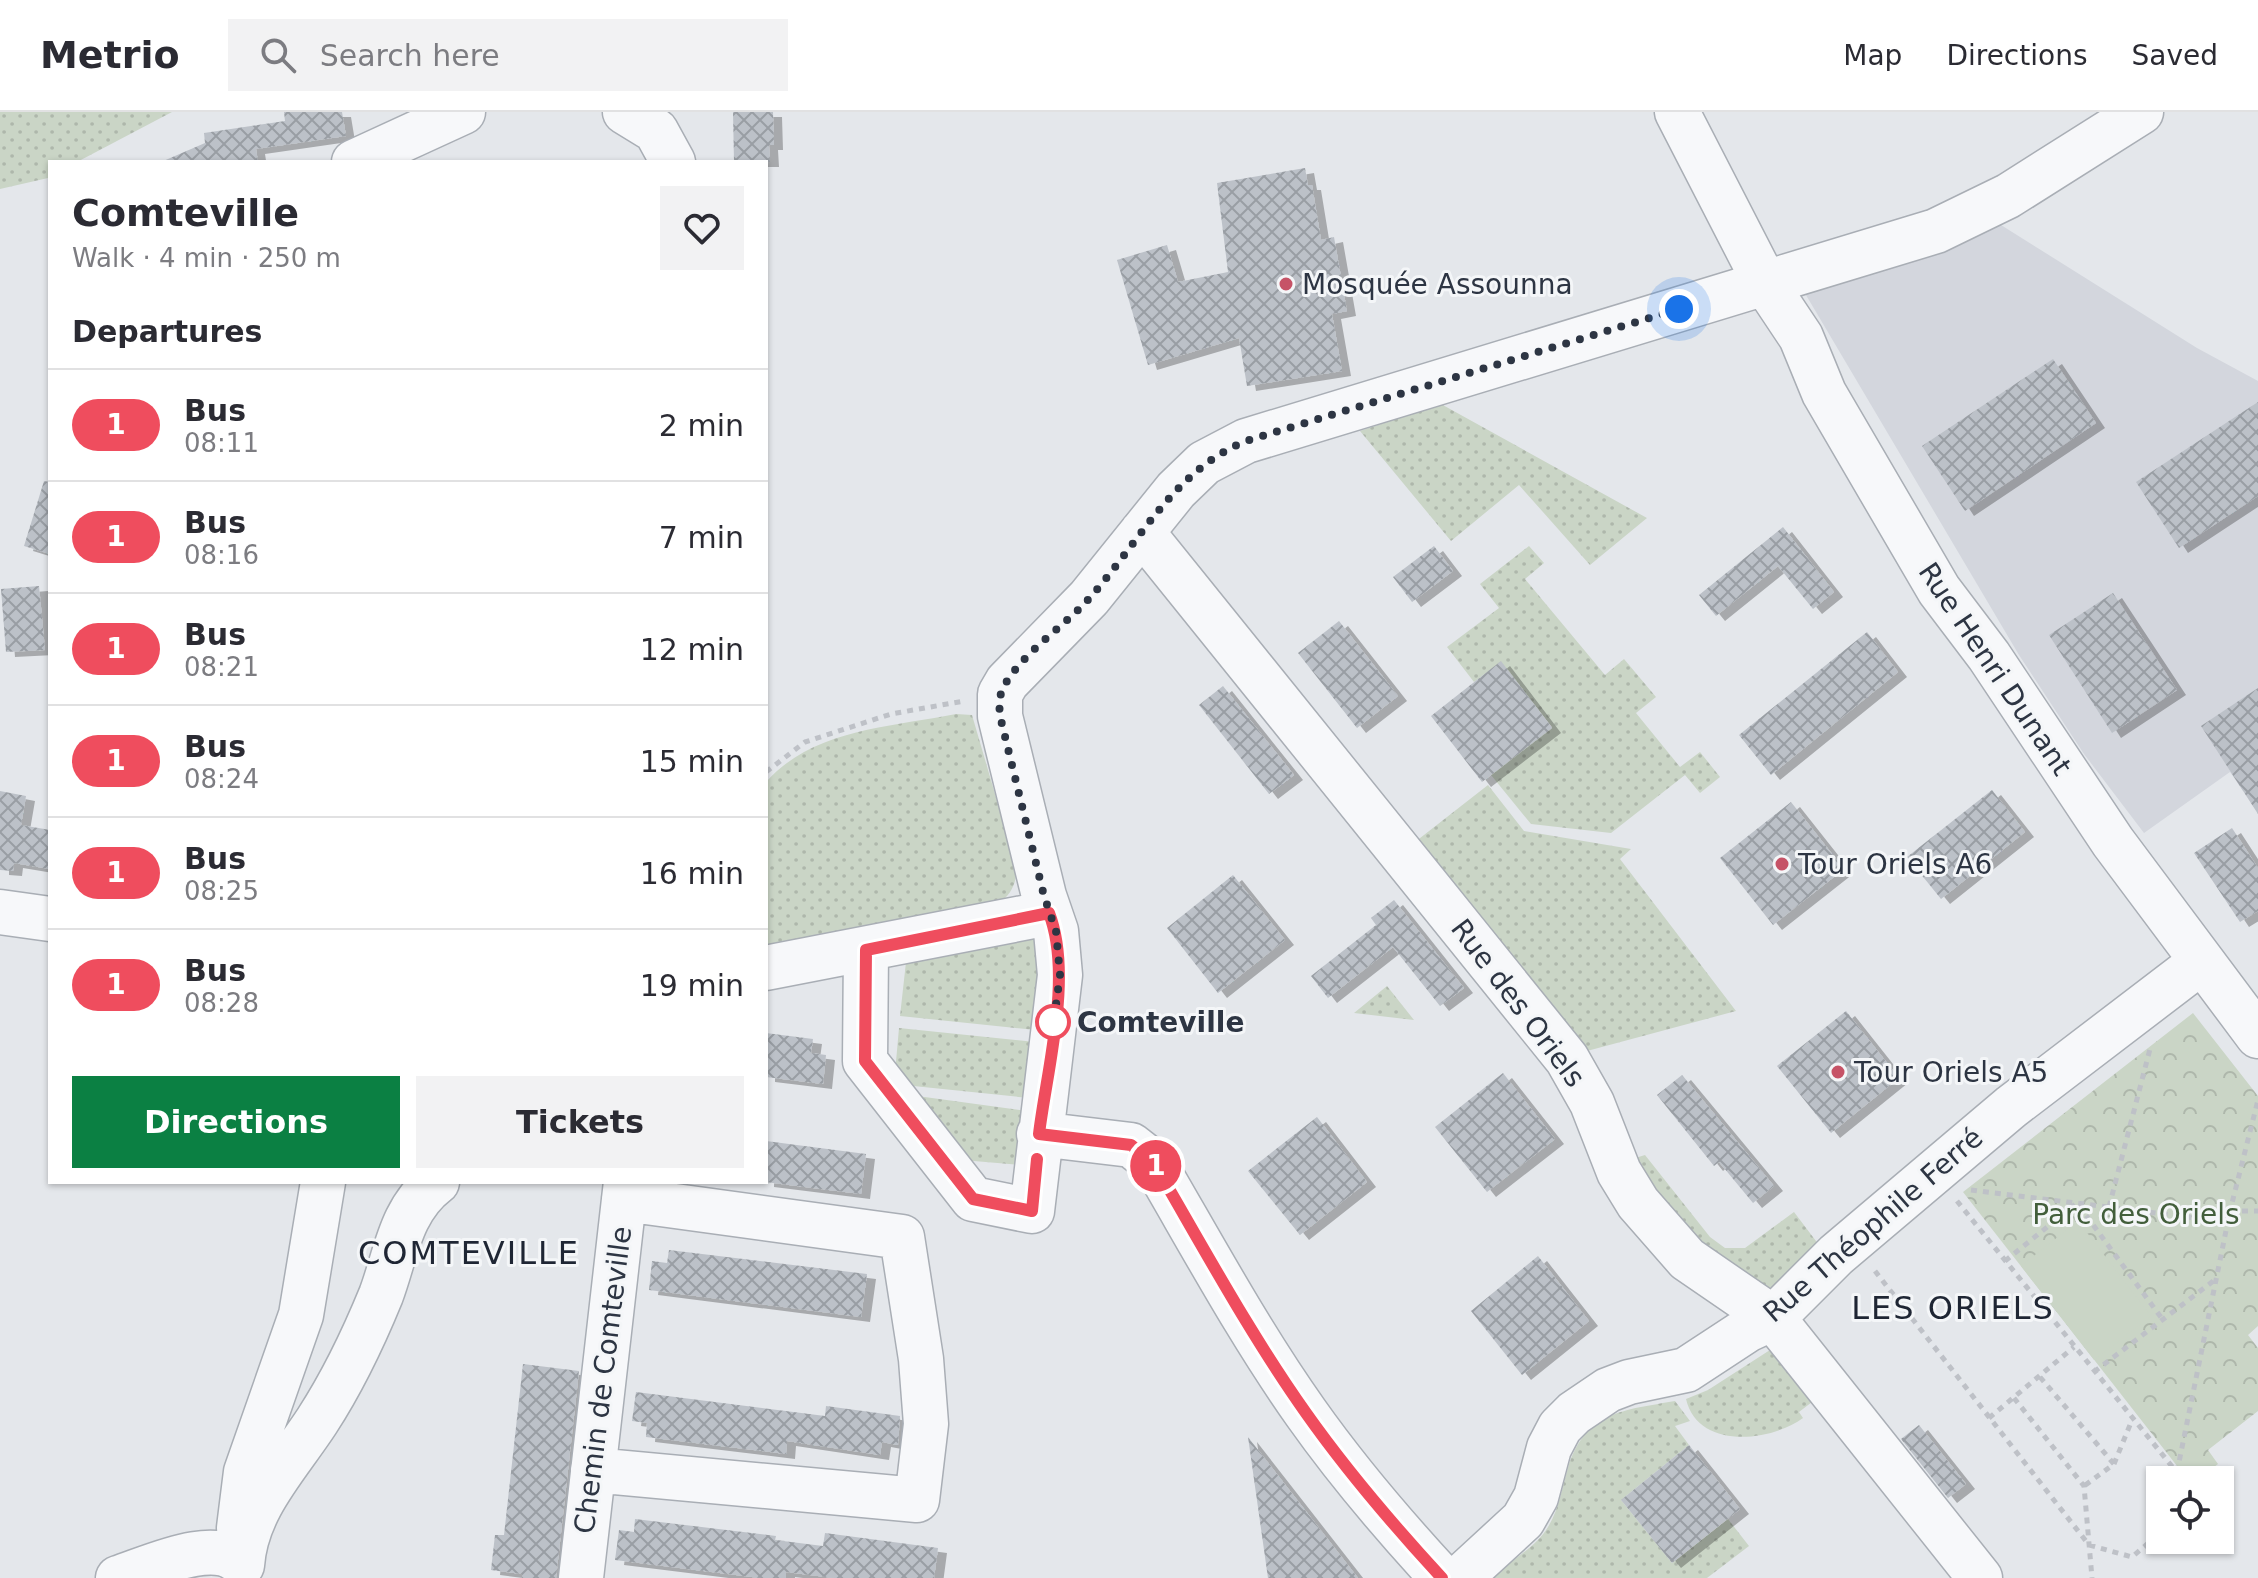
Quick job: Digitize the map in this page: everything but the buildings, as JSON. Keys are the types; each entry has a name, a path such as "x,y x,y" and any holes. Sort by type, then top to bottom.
{"street":[{"path":"358,160 463,112"},
{"name":"Rue Henri Dunant","path":"1677,112 1765,283 1795,327 1824,393 1939,590 1989,656 2072,784 2258,1036"},
{"path":"866,950 865,1061 973,1199 1032,1211 1060,975 1056,931 1000,716 1000,694 1017,669 1089,598 1190,475 1218,454 1246,441 1902,244 1967,218 2076,156 2141,112"},
{"name":"Rue des Oriels","path":"1142,532 1567,1059 1592,1103 1619,1172 1638,1203 1687,1259 1773,1318 1980,1578"},
{"path":"0,912 48,919"},
{"path":"768,968 1049,913"},
{"name":"Rue Théophile Ferré","path":"1460,1578 1523,1520 1536,1497 1549,1448 1560,1427 1574,1413 1608,1390 1629,1382 1686,1370 1747,1330 1773,1318 1852,1242 1942,1179 2011,1107 2201,962"},
{"path":"1039,1134 1131,1145 1154,1163 1245,1319 1307,1414 1405,1538 1442,1578"},
{"path":"244,1571 238,1532 246,1472 301,1315 323,1184"},
{"path":"244,1571 243,1544 257,1508 343,1378 383,1289 400,1232 413,1207 435,1184"},
{"path":"593,1470 917,1500 926,1424 921,1359 902,1237 625,1190"},
{"name":"Chemin de Comteville","path":"581,1578 625,1190"},
{"path":"118,1578 208,1552 229,1554 244,1571"}],"path":[{"path":"768,770 805,742 834,732 891,714 1000,694"},
{"path":"2109,1207 2150,1047"},
{"path":"2178,1466 2230,1211 2258,1100"},
{"path":"1942,1179 2077,1203 2228,1222"},
{"path":"1942,1179 2171,1466"},
{"path":"2005,1261 2077,1203"},
{"path":"2077,1203 2163,1320"},
{"path":"2230,1211 2258,1211"},
{"path":"1852,1242 2089,1545 2132,1557 2146,1545"},
{"path":"2094,1372 2217,1279"},
{"path":"1989,1418 2074,1347"},
{"path":"2040,1377 2114,1464"},
{"path":"2014,1398 2084,1486 2092,1578"},
{"path":"2084,1486 2114,1464 2132,1420"}],"shaded area":[{"path":"2001,225 2197,348 2258,381 2258,782 2243,791 2230,772 2144,833 2084,754 2019,655 1803,290"}],"green space":[{"path":"0,112 172,112 81,160 48,160 48,178 0,189"},
{"path":"1441,404 1647,518 1590,565 1519,485 1451,541 1360,431"},
{"path":"1529,546 1544,563 1525,579 1605,675 1624,659 1656,697 1636,713 1680,767 1700,752 1720,777 1700,793 1685,775 1611,833 1531,824 1491,775 1552,727 1501,662 1474,682 1447,647 1499,608 1480,584"},
{"path":"956,714 972,715 1016,866 1014,884 1004,899 768,946 768,780 785,764 806,751 880,727"},
{"path":"1488,785 1524,831 1631,849 1620,859 1736,1011 1587,1051 1415,842"},
{"path":"1030,937 1042,944 1036,1030 900,1016 906,962"},
{"path":"1387,986 1414,1020 1354,1013"},
{"name":"Parc des Oriels","path":"2193,1013 2258,1096 2258,1326 2248,1335 2258,1348 2258,1411 2208,1450 2218,1464 2177,1466 1963,1192"},
{"path":"899,1028 1035,1042 1029,1098 894,1084"},
{"path":"910,1095 1027,1111 1022,1165 962,1160"},
{"path":"1645,1155 1710,1237 1725,1248 1745,1248 1794,1212 1819,1245 1773,1287 1766,1288 1695,1251 1632,1159"},
{"path":"2078,1221 2151,1316 2094,1360 2021,1266"},
{"path":"1770,1350 1812,1402 1799,1412 1803,1418 1772,1432 1737,1437 1705,1427 1693,1415 1686,1399 1708,1390"},
{"path":"1675,1401 1690,1421 1675,1426 1689,1445 1621,1500 1672,1563 1728,1519 1749,1546 1707,1578 1494,1578 1543,1535 1558,1506 1575,1449 1596,1424 1624,1411"}],"bus line":[{"name":"1","path":"1037,1159 1032,1211 973,1199 908,1112 865,1061 866,950 1049,913 1056,931 1060,975 1039,1134 1131,1145 1154,1163 1245,1319 1307,1414 1405,1538 1442,1578"}],"place":[{"name":"Mosquée Assounna","path":"1286,284"},
{"name":"Tour Oriels A6","path":"1782,864"},
{"name":"Comteville","path":"1053,1022"},
{"name":"Tour Oriels A5","path":"1838,1072"}],"district":[{"name":"COMTEVILLE","path":"469,1253"},
{"name":"LES ORIELS","path":"1953,1308"}],"route":[{"path":"1053,1022 1053,1027 1060,975 1056,931 1044,896 1000,716 1000,694 1017,669 1089,598 1190,475 1218,454 1246,441 1679,309"}]}
